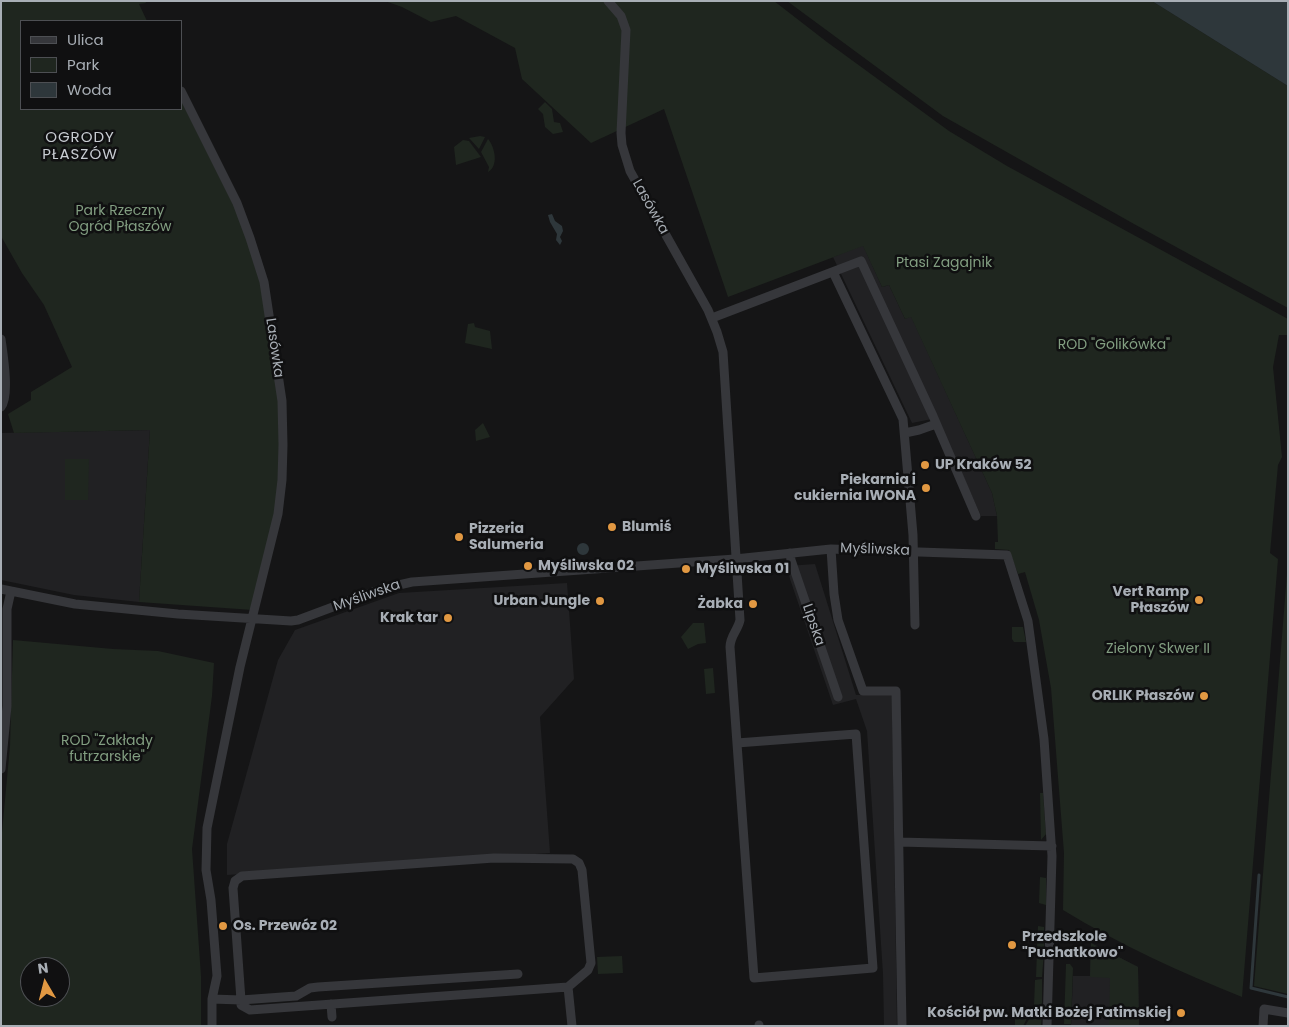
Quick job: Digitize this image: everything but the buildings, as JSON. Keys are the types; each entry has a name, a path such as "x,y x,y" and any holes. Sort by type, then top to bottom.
{"street":[{"name":"Lasówka","path":"608,1 621,16 626,30 621,133 626,159 630,171 712,318"},
{"name":"Lasówka","path":"182,93 237,203 250,238 264,282 282,401 282,480 278,514 251,619 207,828 206,870 211,900 217,976 212,999 212,1026"},
{"path":"737,743 856,734 873,968 754,978 730,647 732,637 740,620 725,370 720,342 712,318 861,261 976,516"},
{"path":"833,272 903,419 914,551 915,624"},
{"path":"1,339 6,394 4,405 1,407"},
{"path":"905,433 936,424"},
{"path":"831,549 838,620 864,691 896,691 902,1026"},
{"name":"Myśliwska","path":"1,589 75,604 178,614 298,620 381,588 412,582 735,559 831,549 1007,555 1028,621 1032,644 1044,739 1052,846"},
{"name":"Lipska","path":"790,553 838,697"},
{"path":"1,769 7,706 7,609 11,591"},
{"path":"899,842 1052,846 1047,1026"},
{"path":"494,858 573,859 579,863 582,870 591,963 588,970 568,987 462,995 250,1010 241,1005 233,888 235,881 242,876 494,858"},
{"path":"212,999 241,1000 296,996 310,988 318,987 518,974"},
{"path":"461,978 462,995"},
{"path":"568,987 572,1026"},
{"path":"331,1004 332,1017"},
{"path":"1263,1026 1264,1009 1288,1013"}],"shaded area":[{"path":"863,245 882,287 889,285 905,319 911,316 992,493 997,516 981,516 937,418 912,423 833,257"},
{"path":"150,430 139,602 74,595 1,580 1,433"},
{"path":"815,564 856,695 892,695 897,1026 884,1026 883,974 867,731 856,699 833,705 787,566"},
{"path":"567,583 574,679 540,717 550,853 227,875 227,844 278,660 295,630 399,593"},
{"path":"1091,943 1138,967 1139,1026 1071,1026 1073,976 1090,976"}],"green space":[{"name":"Park Rzeczny Ogród Płaszów","path":"1,1 145,1 146,3 139,4 147,20 20,20 20,110 182,110 182,100 236,203 264,282 281,401 277,514 253,610 139,602 150,430 14,433 8,414 31,400 31,392 72,367 44,305 22,273 1,236"},
{"path":"385,1 774,1 949,131 1007,166 1288,319 1288,335 1279,335 1273,367 1282,457 1278,465 1270,553 1278,559 1242,997 1151,957 1106,935 1063,910 1064,853 1051,688 1039,620 1025,572 1018,574 1009,550 995,549 995,542 998,542 997,516 992,493 911,317 905,319 889,285 882,287 863,246 728,297 664,109 591,143 522,79 515,48 456,16 431,22 402,7"},
{"path":"787,1 1152,1 1288,86 1288,308 943,116"},
{"path":"545,102 552,109 554,122 560,123 563,132 553,134 545,127 543,114 538,109"},
{"path":"485,137 479,149 469,138"},
{"path":"488,139 495,156 495,161 488,172 489,167 481,152"},
{"path":"463,140 469,141 481,157 456,165 454,147"},
{"path":"474,323 475,327 490,331 492,349 465,343 468,324"},
{"path":"483,423 490,437 476,441 475,430"},
{"path":"65,459 89,459 88,500 65,500"},
{"path":"1288,561 1288,994 1254,986"},
{"path":"693,623 704,623 706,643 698,644 688,649 681,637"},
{"path":"1012,627 1023,627 1026,642 1014,642 1012,639"},
{"name":"ROD \"Zakłady futrzarskie\"","path":"13,640 158,651 214,663 212,696 192,849 201,976 201,1026 1,1026 1,843 10,746"},
{"path":"713,668 715,693 706,694 704,669"},
{"path":"1040,793 1043,793 1046,834 1041,840"},
{"path":"1040,877 1046,878 1046,905 1039,903"},
{"path":"1038,926 1044,927 1044,949 1037,948"},
{"path":"1091,943 1138,967 1139,1026 1109,1026 1110,978 1090,977"},
{"path":"1044,951 1042,977 1036,977 1037,952"},
{"path":"622,956 623,973 598,974 597,957"},
{"path":"1066,964 1070,964 1073,968 1071,1024 1064,1024"},
{"path":"1042,979 1042,1003 1039,1006 1034,1006 1035,980"},
{"path":"1031,1011 1023,1026 1015,1026 1015,1016 1021,1016 1021,1012"},
{"path":"1034,1011 1038,1011 1042,1015 1041,1026 1025,1026"}],"water":[{"path":"1152,1 1288,1 1288,86"},
{"path":"552,214 555,221 562,226 563,231 560,237 562,241 560,245 556,240 557,234 548,215"},
{"path":"581,543 585,543 589,549 585,555 581,555 577,551 577,547"}],"waterway":[{"path":"1259,875 1251,988 1288,997"}],"place":[{"name":"UP Kraków 52","path":"925,465"},
{"name":"Piekarnia i cukiernia IWONA","path":"926,488"},
{"name":"Blumiś","path":"612,527"},
{"name":"Pizzeria Salumeria","path":"459,537"},
{"name":"Myśliwska 02","path":"528,566"},
{"name":"Myśliwska 01","path":"686,569"},
{"name":"Vert Ramp Płaszów","path":"1199,600"},
{"name":"Urban Jungle","path":"600,601"},
{"name":"Żabka","path":"753,604"},
{"name":"Krak tar","path":"448,618"},
{"name":"ORLIK Płaszów","path":"1204,696"},
{"name":"Os. Przewóz 02","path":"223,926"},
{"name":"Przedszkole \"Puchatkowo\"","path":"1012,945"},
{"name":"Kościół pw. Matki Bożej Fatimskiej","path":"1181,1013"}],"district":[{"name":"OGRODY PŁASZÓW","path":"80,146"}],"park label":[{"name":"Ptasi Zagajnik","path":"944,263"},
{"name":"ROD \"Golikówka\"","path":"1114,345"},
{"name":"Zielony Skwer II","path":"1158,649"}]}
